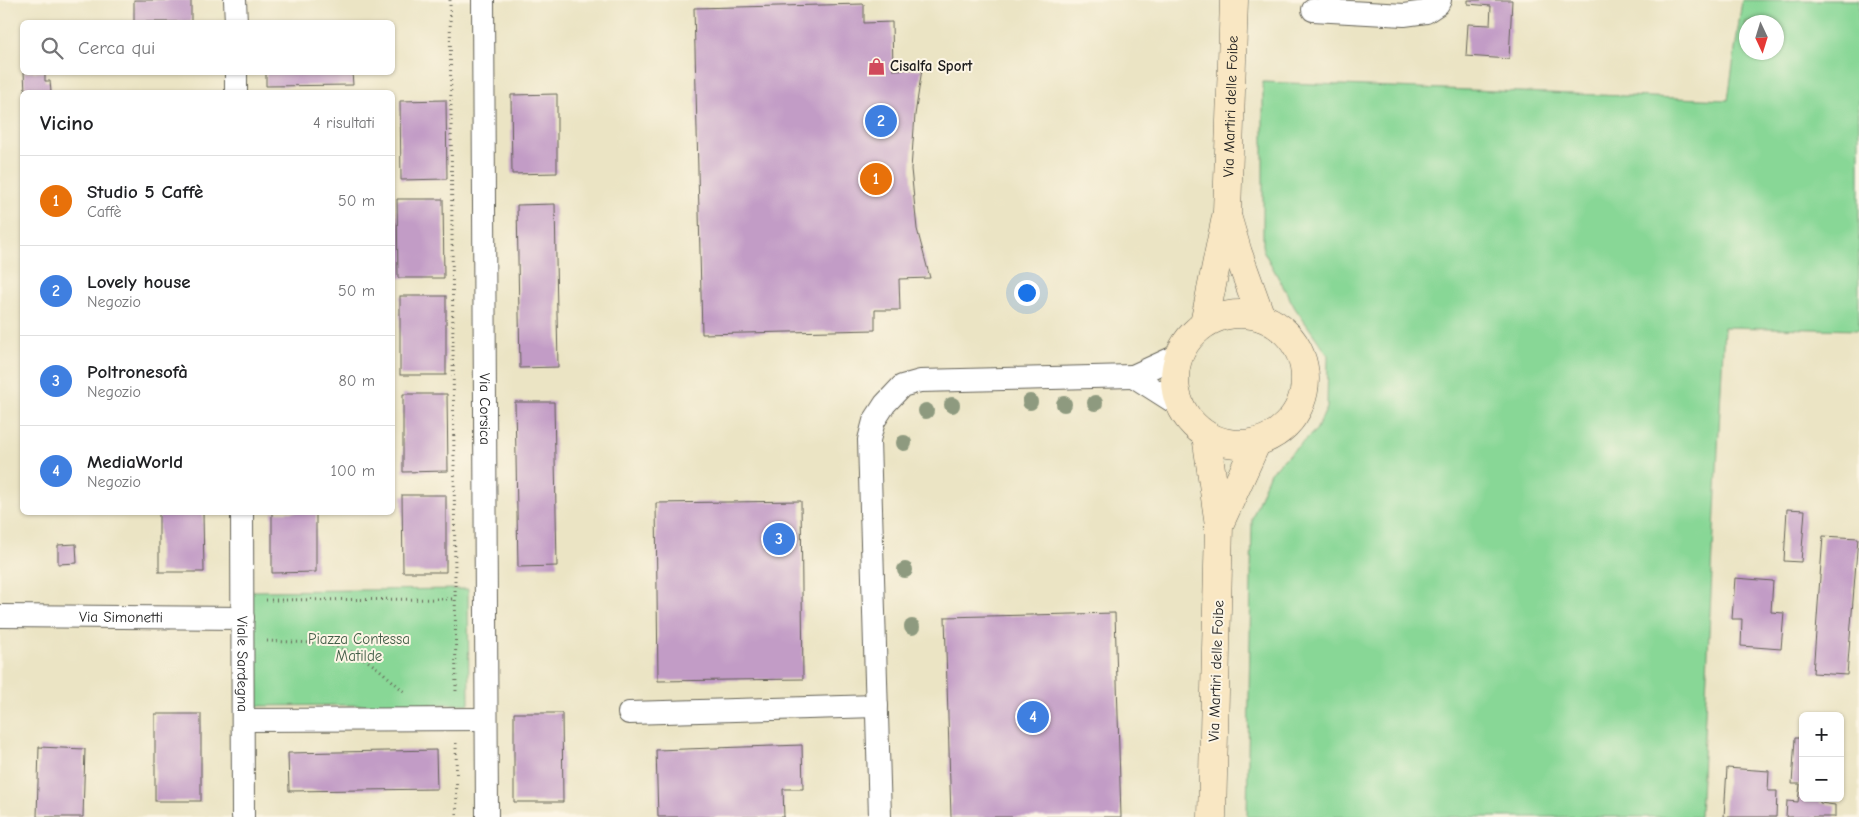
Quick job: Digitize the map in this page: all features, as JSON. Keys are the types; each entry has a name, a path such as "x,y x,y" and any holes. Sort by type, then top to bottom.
{"street":[{"path":"235,0 236,20"},
{"name":"Via Corsica","path":"483,0 487,817"},
{"name":"Via Martiri delle Foibe","path":"1204,324 1226,212 1234,0"},
{"path":"1313,10 1404,15 1426,12 1438,4 1440,0"},
{"path":"236,75 236,90"},
{"name":"Via Martiri delle Foibe","path":"1226,212 1238,253 1261,317"},
{"path":"1242,314 1261,317 1280,327 1294,342 1303,361 1305,381 1301,402 1291,420 1276,434 1257,442 1240,445 1223,442 1206,435 1191,423 1180,406 1175,389 1175,372 1179,355 1189,338 1204,324 1222,316 1242,314"},
{"path":"880,817 869,440 874,421 884,404 902,386 920,381 1133,376 1179,355"},
{"path":"1133,376 1180,406"},
{"name":"Via Martiri delle Foibe","path":"1206,435 1219,526 1212,817"},
{"name":"Via Martiri delle Foibe","path":"1219,526 1257,442"},
{"name":"Viale Sardegna","path":"242,515 243,817"},
{"name":"Via Simonetti","path":"0,616 243,629"},
{"path":"629,713 877,706"},
{"path":"243,720 486,719"}],"path":[{"path":"450,0 457,817"},
{"path":"260,600 455,599"},
{"path":"243,629 344,648 361,656 409,696"}],"green space":[{"path":"1742,0 1859,0 1859,330 1724,327 1700,817 1247,817 1252,518 1270,472 1316,430 1327,408 1328,355 1295,308 1263,250 1263,82 1728,100 1739,21 1739,60 1784,60 1784,15 1740,15"},
{"name":"Piazza Contessa Matilde","path":"468,589 469,704 251,706 249,591"}],"building":[{"path":"134,0 191,0 191,20 134,20"},
{"path":"1468,0 1512,0 1509,59 1466,56 1468,24 1490,25 1491,6 1468,4"},
{"path":"864,4 864,23 892,22 893,70 922,69 915,115 911,169 917,229 930,278 899,279 900,310 875,310 875,330 702,334 694,8"},
{"path":"24,75 45,75 45,81 50,81 51,90 25,90"},
{"path":"266,75 352,75 353,85 266,86"},
{"path":"557,94 557,173 512,174 511,95"},
{"path":"446,100 447,179 401,180 400,101"},
{"path":"397,199 443,199 444,278 398,278"},
{"path":"555,204 558,367 520,368 517,205"},
{"path":"400,296 446,296 446,375 400,375"},
{"path":"403,394 447,394 448,471 403,472"},
{"path":"515,402 554,402 557,566 518,567"},
{"path":"402,495 446,495 446,572 403,572"},
{"path":"801,501 803,679 658,681 656,503"},
{"path":"1787,509 1805,510 1801,562 1784,561"},
{"path":"159,515 203,515 204,572 159,572"},
{"path":"272,515 316,515 316,572 272,573"},
{"path":"1823,536 1858,538 1847,675 1813,673"},
{"path":"76,544 77,563 58,564 58,545"},
{"path":"1735,578 1773,581 1771,612 1784,613 1781,649 1741,646 1742,619 1732,619"},
{"path":"1115,613 1121,817 951,817 945,617"},
{"path":"514,713 562,713 563,802 514,802"},
{"path":"155,714 201,714 201,801 155,801"},
{"path":"1795,738 1799,738 1799,784 1792,784"},
{"path":"802,745 803,789 783,789 784,817 658,817 656,750"},
{"path":"39,747 85,749 83,817 37,817"},
{"path":"436,750 437,789 289,791 288,753"},
{"path":"1727,768 1769,771 1768,791 1777,791 1776,817 1724,817"},
{"path":"1799,793 1799,802 1820,802 1835,805 1835,817 1786,817 1787,801 1798,802"}],"place":[{"name":"Cisalfa Sport","path":"876,66"},
{"name":"Lovely house","path":"881,121"},
{"name":"Studio 5 Caffè","path":"876,179"},
{"name":"Poltronesofà","path":"779,539"},
{"name":"MediaWorld","path":"1033,717"}]}
